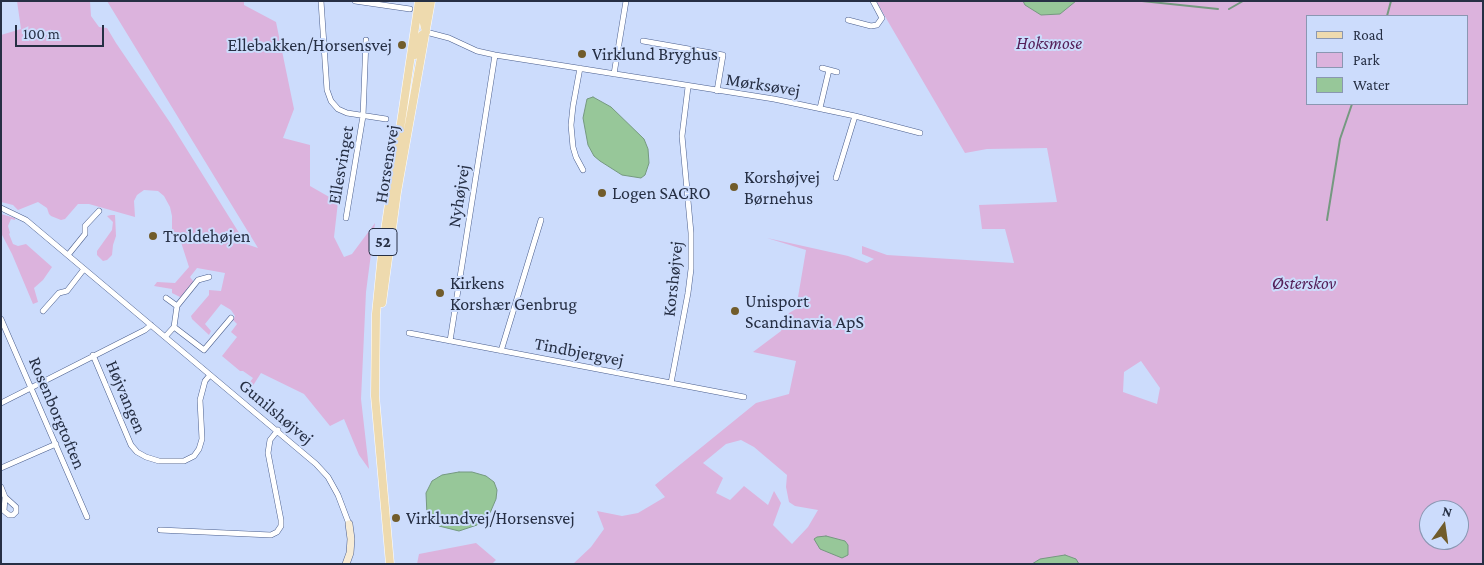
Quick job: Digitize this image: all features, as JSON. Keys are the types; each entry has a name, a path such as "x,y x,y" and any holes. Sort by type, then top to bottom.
{"main road":[{"path":"410,9 415,1"},
{"name":"Horsensvej","path":"390,564 375,396 376,314 383,244 419,1"},
{"name":"52","path":"408,76 418,44 422,35 426,32 423,19 423,1"},
{"name":"Horsensvej","path":"376,363 397,192 431,1"}],"street":[{"name":"Ellesvinget","path":"321,1 327,90 331,101 338,109 347,113 386,119"},
{"path":"355,1 410,9"},
{"path":"614,74 626,1"},
{"path":"848,20 871,26 877,25 882,18 873,1"},
{"name":"Mørksøvej","path":"426,32 449,38 477,50 495,55 820,108 920,133"},
{"name":"Ellesvinget","path":"346,218 363,116 366,40"},
{"path":"643,41 723,55 717,91"},
{"name":"Nyhøjvej","path":"450,341 495,55"},
{"path":"580,68 571,125 573,147 583,170"},
{"name":"Mørksøvej","path":"822,68 837,72"},
{"name":"Mørksøvej","path":"820,108 829,70"},
{"name":"Korshøjvej","path":"671,383 691,269 691,234 682,136 688,87"},
{"path":"836,178 855,116"},
{"name":"Gunilshøjvej","path":"1,208 26,220 278,430 316,464 328,477 338,495 349,524"},
{"path":"68,255 85,234 85,226 99,211"},
{"path":"501,351 540,220"},
{"path":"43,311 59,293 66,290 84,269"},
{"path":"165,337 174,327 176,306 198,280 209,277"},
{"path":"166,298 176,306"},
{"path":"174,327 204,350 231,318"},
{"name":"Rosenborgtoften","path":"1,319 87,517"},
{"path":"1,403 145,330 151,325"},
{"name":"Tindbjergvej","path":"409,333 744,397"},
{"name":"Højvangen","path":"94,355 132,445 137,452 159,461 184,461 194,456 199,448 202,439 200,400 205,382 210,375"},
{"path":"160,530 272,535 277,532 281,526 281,520 268,453 270,440 278,430"},
{"path":"1,468 56,444"},
{"path":"1,487 6,497"},
{"path":"346,564 350,553 349,524"}],"green space":[{"path":"17,1 90,1 91,16 99,27 107,28 171,124 246,244 258,248 107,1 244,1 244,5 276,22 294,109 283,138 310,145 310,186 338,202 334,237 344,257 352,254 375,223 366,292 361,399 369,469 359,455 344,419 330,426 304,394 261,373 247,395 243,391 253,378 240,371 222,356 237,337 231,332 237,324 233,320 235,316 231,310 221,304 205,324 211,331 209,335 191,316 209,295 209,290 221,291 225,273 197,268 190,277 193,284 182,298 172,293 172,289 154,286 157,282 175,283 189,267 179,236 172,232 170,207 164,196 158,191 144,190 137,195 134,201 135,217 89,204 78,204 65,219 61,220 51,216 47,208 38,202 18,210 13,205 1,202 1,35 21,29"},
{"name":"Østerskov","path":"876,1 1483,1 1483,564 1079,564 1076,559 1040,559 1032,564 573,564 591,547 604,529 597,511 622,516 638,513 665,497 655,485 756,403 789,394 796,361 753,352 781,331 789,313 796,309 806,250 767,238 848,256 867,263 874,259 862,254 862,246 887,255 1014,263 1005,229 982,229 979,205 1057,202 1047,148 987,149 965,153","holes":["1141,361 1160,388 1157,404 1123,392 1124,372","741,440 754,447 787,475 786,487 789,502 795,506 818,510 808,527 792,544 773,525 781,503 774,491 768,505 744,486 730,500 716,493 723,478 703,463 726,444"]},
{"path":"1,214 15,218 15,220 11,219 8,226 13,244 18,246 26,244 52,267 43,280 34,288 38,302 33,304 1,233"},
{"path":"115,215 116,236 112,255 103,261 97,255 97,251 112,230 113,222 107,216"},
{"path":"476,543 496,560 492,564 417,564 419,554"}],"water":[{"path":"1023,1 1076,1 1060,14 1041,15 1025,5"},
{"path":"593,97 611,107 644,139 648,149 649,163 645,175 641,178 622,175 594,156 588,145 583,118 587,99"},
{"path":"472,472 486,476 494,482 497,490 496,499 490,513 477,525 459,531 439,526 427,515 426,493 432,481 442,475"},
{"path":"826,536 845,541 848,545 848,555 842,558 820,549 814,539"},
{"path":"1065,555 1076,559 1079,564 1032,564 1040,559"}],"waterway":[{"path":"1142,1 1218,9"},
{"path":"1229,9 1243,1"},
{"path":"1387,15 1391,1"},
{"path":"1327,220 1340,139 1352,105"}],"place":[{"name":"Ellebakken/Horsensvej","path":"402,45"},
{"name":"Virklund Bryghus","path":"582,54"},
{"name":"Korshøjvej Børnehus","path":"734,187"},
{"name":"Logen SACRO","path":"602,193"},
{"name":"Troldehøjen","path":"153,236"},
{"name":"Kirkens Korshær Genbrug","path":"440,293"},
{"name":"Unisport Scandinavia ApS","path":"735,311"},
{"name":"Virklundvej/Horsensvej","path":"396,518"}],"park label":[{"name":"Hoksmose","path":"1049,43"}]}
